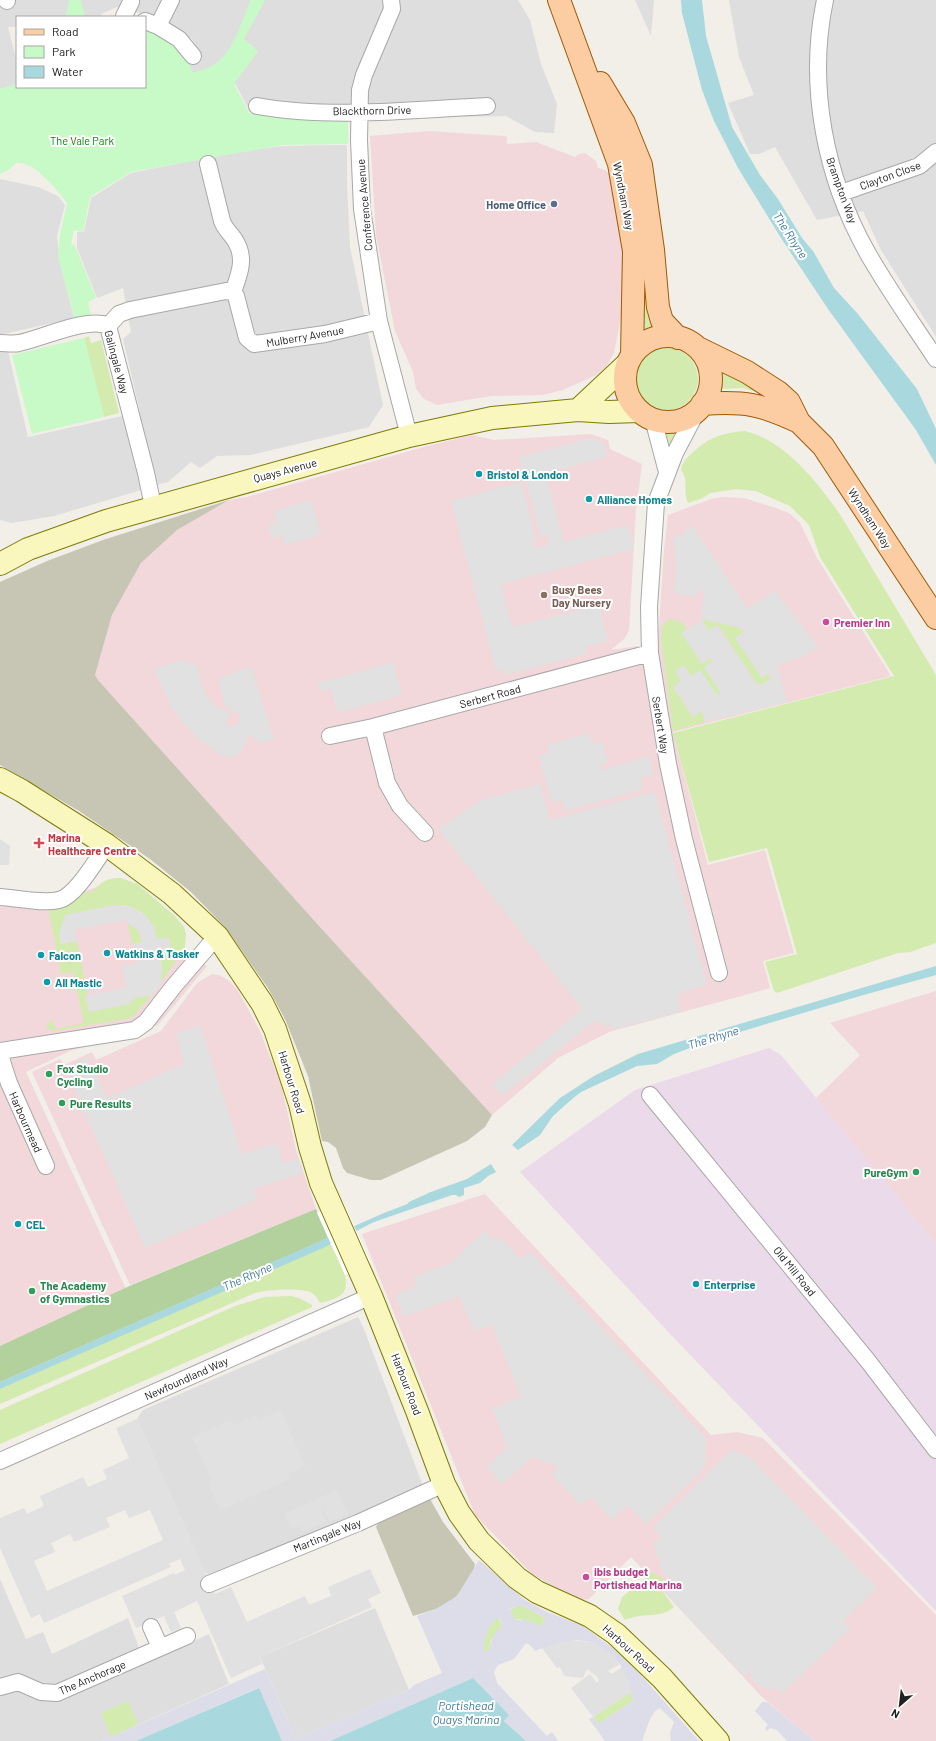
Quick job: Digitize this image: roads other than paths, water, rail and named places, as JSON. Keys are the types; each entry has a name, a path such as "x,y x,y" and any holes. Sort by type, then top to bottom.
{"main road":[{"name":"Wyndham Way","path":"559,0 619,164 633,244 630,360"},
{"name":"Wyndham Way","path":"576,43 624,123 641,165 653,250 658,307 662,321 678,338"},
{"path":"664,336 678,338 698,348 706,359 710,371 710,383 699,407 685,418 674,421 646,415 633,404 627,393 625,382 630,360 644,343 654,338 664,336"},
{"name":"Wyndham Way","path":"698,348 764,382 789,402 799,422 823,446 936,618"},
{"name":"Wyndham Way","path":"699,407 747,403 767,408 799,422"}],"street":[{"path":"171,0 152,23 183,42 193,56"},
{"name":"Conference Avenue","path":"391,0 392,9 362,81 359,112 363,228 379,321 409,436"},
{"name":"Brampton Way","path":"825,0 819,36 821,107 830,159 853,224 868,252 935,355"},
{"name":"Blackthorn Drive","path":"257,106 285,110 359,112 487,106"},
{"name":"Clayton Close","path":"841,193 919,166 936,152"},
{"path":"108,326 119,314 130,310 216,292 233,292 240,269 241,255 236,242 222,222 208,164"},
{"name":"Mulberry Avenue","path":"233,292 237,298 247,338 254,344 325,334 379,321"},
{"name":"Galingale Way","path":"0,343 18,343 87,324 101,323 108,326 146,473 153,506"},
{"path":"578,410 630,360"},
{"name":"Serbert Way","path":"699,407 667,472 656,503 649,607 650,653 668,764 684,839 719,973"},
{"name":"Quays Avenue","path":"0,564 28,549 79,529 153,506 409,436 492,418 578,410 646,415"},
{"path":"646,415 667,472"},
{"name":"Serbert Road","path":"330,736 373,727 650,653"},
{"path":"373,727 387,783 400,806 425,833"},
{"name":"Harbour Road","path":"0,779 22,791 107,845 172,894 217,936 262,1003 276,1029 300,1104 310,1148 331,1207 372,1296 444,1484 459,1513 476,1536 517,1578 538,1592 590,1616 616,1634 662,1678 718,1741"},
{"path":"0,897 50,901 65,898 73,891 107,845"},
{"path":"0,1051 134,1030 146,1022 174,986 217,936"},
{"name":"Harbourmead","path":"0,1055 9,1083 46,1166"},
{"name":"Old Mill Road","path":"650,1095 868,1361 936,1450"},
{"name":"Newfoundland Way","path":"0,1461 372,1296"},
{"name":"Martingale Way","path":"209,1584 358,1523 444,1484"},
{"path":"151,1627 160,1647"},
{"name":"The Anchorage","path":"0,1686 18,1682 46,1694 57,1693 187,1636"}],"water":[{"path":"681,0 702,0 706,36 732,127 760,175 778,199 802,238 813,251 834,288 858,314 917,389 936,429 936,465 916,430 828,309 781,238 738,168 714,121 702,90 682,13"},
{"path":"936,966 936,975 703,1043 674,1054 657,1064 637,1066 581,1092 553,1116 540,1135 518,1150 512,1145 560,1098 594,1076 638,1054"},
{"path":"491,1164 496,1172 488,1176 480,1183 464,1188 464,1195 459,1197 452,1195 374,1222 323,1248 0,1389 0,1382 384,1213 418,1200 428,1193 467,1179"},
{"name":"Portishead Quays Marina","path":"473,1678 509,1715 504,1721 526,1741 330,1741"},
{"path":"259,1688 282,1741 136,1741"}],"waterway":[{"name":"The Rhyne","path":"410,1204 425,1197"}],"place":[{"name":"Home Office","path":"554,204"},
{"name":"Bristol & London","path":"479,474"},
{"name":"Alliance Homes","path":"589,499"},
{"name":"Busy Bees Day Nursery","path":"544,595"},
{"name":"Premier Inn","path":"826,622"},
{"name":"Marina Healthcare Centre","path":"39,843"},
{"name":"Watkins & Tasker","path":"107,953"},
{"name":"Falcon","path":"41,955"},
{"name":"All Mastic","path":"47,982"},
{"name":"Fox Studio Cycling","path":"49,1074"},
{"name":"Pure Results","path":"62,1103"},
{"name":"PureGym","path":"916,1172"},
{"name":"CEL","path":"18,1224"},
{"name":"Enterprise","path":"696,1284"},
{"name":"The Academy of Gymnastics","path":"32,1291"},
{"name":"ibis budget Portishead Marina","path":"586,1577"}],"park label":[{"name":"The Vale Park","path":"82,140"}]}
